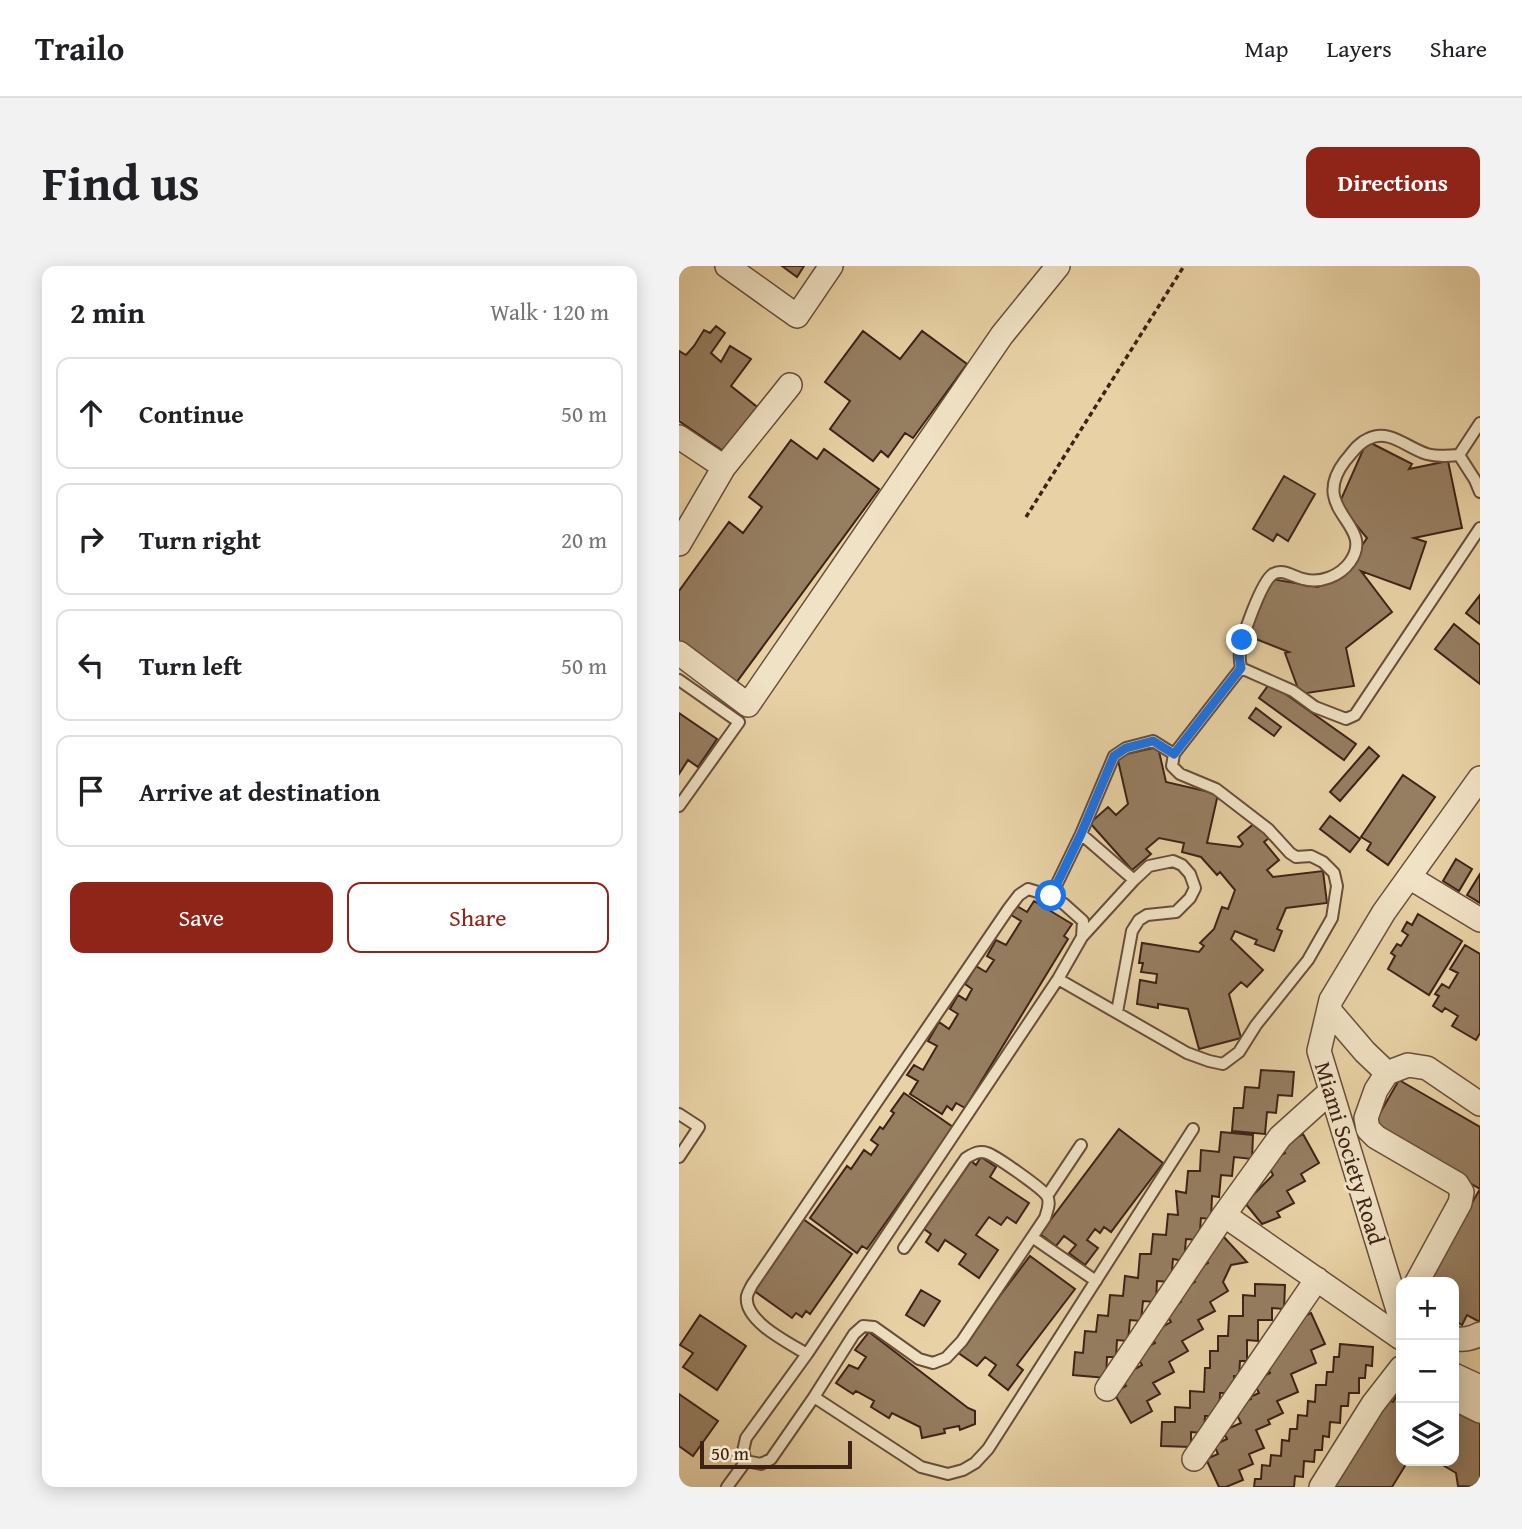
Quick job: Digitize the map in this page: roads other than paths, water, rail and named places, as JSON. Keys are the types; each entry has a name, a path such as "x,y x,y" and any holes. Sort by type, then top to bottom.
{"street":[{"path":"727,266 797,316 831,266"},
{"path":"679,653 748,705 995,346 1058,266"},
{"path":"679,544 725,467 790,385"},
{"path":"679,437 725,467"},
{"name":"Miami Society Road","path":"1396,1304 1319,1051 1331,1000 1384,912 1480,778"},
{"path":"1409,877 1480,920"},
{"path":"1329,1010 1387,1073"},
{"path":"1420,1277 1460,1203 1462,1192 1457,1184 1375,1137 1368,1129 1366,1118 1376,1090 1387,1073 1408,1066 1427,1068 1480,1104"},
{"path":"1107,1389 1280,1137 1331,1091"},
{"path":"1224,1215 1396,1334"},
{"path":"1193,1459 1317,1279"},
{"path":"1459,1339 1480,1334"},
{"path":"1321,1487 1373,1404 1396,1375"},
{"path":"1459,1377 1480,1387"},
{"path":"1459,1400 1480,1411"}],"lane":[{"path":"1459,455 1480,423"},
{"path":"1058,979 1187,1053 1223,1064 1239,1052 1256,1025 1308,960 1332,918 1337,886 1334,873 1323,862 1311,856 1296,857 1268,830 1216,789 1179,774 1173,765 1174,754 1241,668 1239,656 1242,640 1265,584 1272,575 1282,571 1304,580 1326,579 1341,571 1355,554 1356,537 1335,501 1332,488 1336,476 1356,448 1376,435 1393,437 1424,453 1437,456 1459,455"},
{"path":"1459,455 1480,492"},
{"path":"1241,668 1293,691 1315,707 1331,714 1346,719 1355,715 1480,528"},
{"path":"679,680 739,722 679,806"},
{"path":"1051,896 1114,756 1126,748 1153,741 1174,754"},
{"path":"1081,834 1134,880"},
{"path":"746,1461 743,1451 746,1438 807,1354 1058,979 1082,937 1149,866 1173,861 1182,865 1190,874 1195,888 1190,898 1175,912 1147,915 1139,920 1132,931 1117,1013"},
{"path":"807,1354 758,1323 749,1309 747,1297 752,1285 1019,895 1028,889 1051,896 1064,904 1083,921 1082,937"},
{"path":"679,1114 699,1127 679,1157"},
{"path":"814,1397 921,1467 949,1474 975,1463 989,1449 1193,1129"},
{"path":"1047,1196 1081,1145"},
{"path":"746,1461 761,1464 771,1459 854,1334 863,1326 874,1327 919,1359 933,1363 946,1358 962,1341 1045,1218 1050,1204 1039,1188 988,1153 975,1153 966,1158 904,1248"},
{"path":"1032,1237 1096,1282"},
{"path":"727,1487 746,1461"}]}
